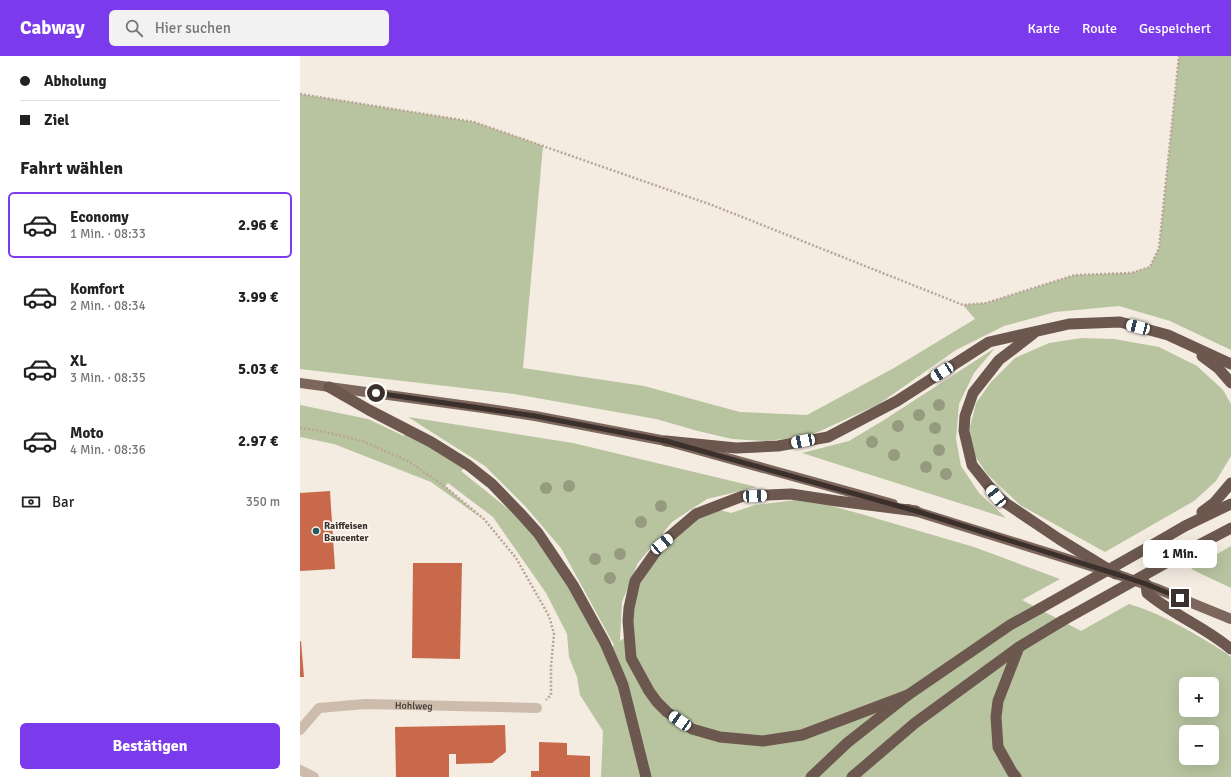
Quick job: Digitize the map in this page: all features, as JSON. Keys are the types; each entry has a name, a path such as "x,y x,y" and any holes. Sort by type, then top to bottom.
{"highway":[{"path":"666,441 736,448 778,446 828,437 897,401 989,342 1071,324 1120,322 1168,335 1231,364"},
{"path":"1036,331 999,360 973,393 965,416 964,431 972,465 996,496 1006,504 1116,574"},
{"path":"1189,345 1218,368 1231,383"},
{"path":"330,387 369,410 431,442 468,465 492,484 538,533 573,585 605,643 623,685 646,777"},
{"path":"1185,526 1214,503 1231,483"},
{"path":"908,695 802,735 763,741 720,737 692,729 667,712 649,691 631,658 628,614 635,581 662,544 696,514 742,496 791,494 916,511"},
{"path":"811,777 847,742 908,695 1010,625 1185,526 1231,504"},
{"path":"852,777 915,723 1019,647 1062,621 1231,528"},
{"path":"1146,584 1147,593 1159,604 1196,624 1231,649"},
{"path":"1016,777 998,747 996,717 998,701 1019,647"}],"main road":[{"path":"300,383 535,416 666,441 916,511 1116,574 1146,584 1231,620"}],"street":[{"name":"Hohlweg","path":"300,730 320,708 365,704 537,708"},
{"path":"300,770 314,777"}],"path":[{"path":"300,94 474,122 712,205 962,304 986,303 1075,275 1131,274 1150,267 1159,248 1179,56"},
{"path":"300,428 321,431 362,441 408,461 444,486 484,519 516,558 548,616 554,634 551,666 551,695 537,708"}],"green space":[{"path":"1179,56 1231,56 1231,350 1170,321 1119,306 1055,312 1004,326 956,350 879,404 818,432 803,437 766,441 732,439 656,419 514,394 300,369 300,94 474,122 543,146 523,368 644,386 740,412 807,415 894,368 975,319 963,305 986,303 1075,275 1131,273 1150,267 1159,248"},
{"path":"1082,338 1114,339 1159,347 1197,366 1223,390 1231,404 1231,456 1216,481 1194,501 1105,552 1020,505 987,474 971,450 970,427 976,403 991,382 1015,358 1049,343"},
{"path":"995,348 974,373 959,404 956,439 961,466 979,493 1006,518 802,453 849,441"},
{"path":"300,405 368,419 404,436 407,430 468,465 461,471 538,533 608,650 614,645 561,548 525,506 485,466 408,417 573,443 757,487 707,499 672,522 638,563 622,602 620,641 629,635 635,581 662,543 713,508 731,513 755,505 795,500 821,503 974,547 1060,579 1022,600 1081,631 1129,604 1142,608 1179,625 1231,657 1231,777 601,777 603,731 580,695 577,677 569,657 567,634 546,593 493,517 448,483 445,486 484,520 431,482 334,444 300,437"},
{"path":"1231,546 1231,588 1191,569"}],"building":[{"name":"Raiffeisen Baucenter","path":"330,491 335,569 300,571 300,493"},
{"path":"413,563 462,563 460,659 412,658"},
{"path":"301,641 304,677 300,677"},
{"path":"505,725 506,752 492,763 456,764 456,754 449,754 449,777 396,777 395,727"},
{"path":"539,742 567,743 567,755 590,756 590,777 531,777 531,771 539,771"}],"place":[{"name":"Raiffeisen Baucenter","path":"316,531"}],"route":[{"path":"376,393 535,416 666,441 916,511 1116,574 1180,598"}]}
